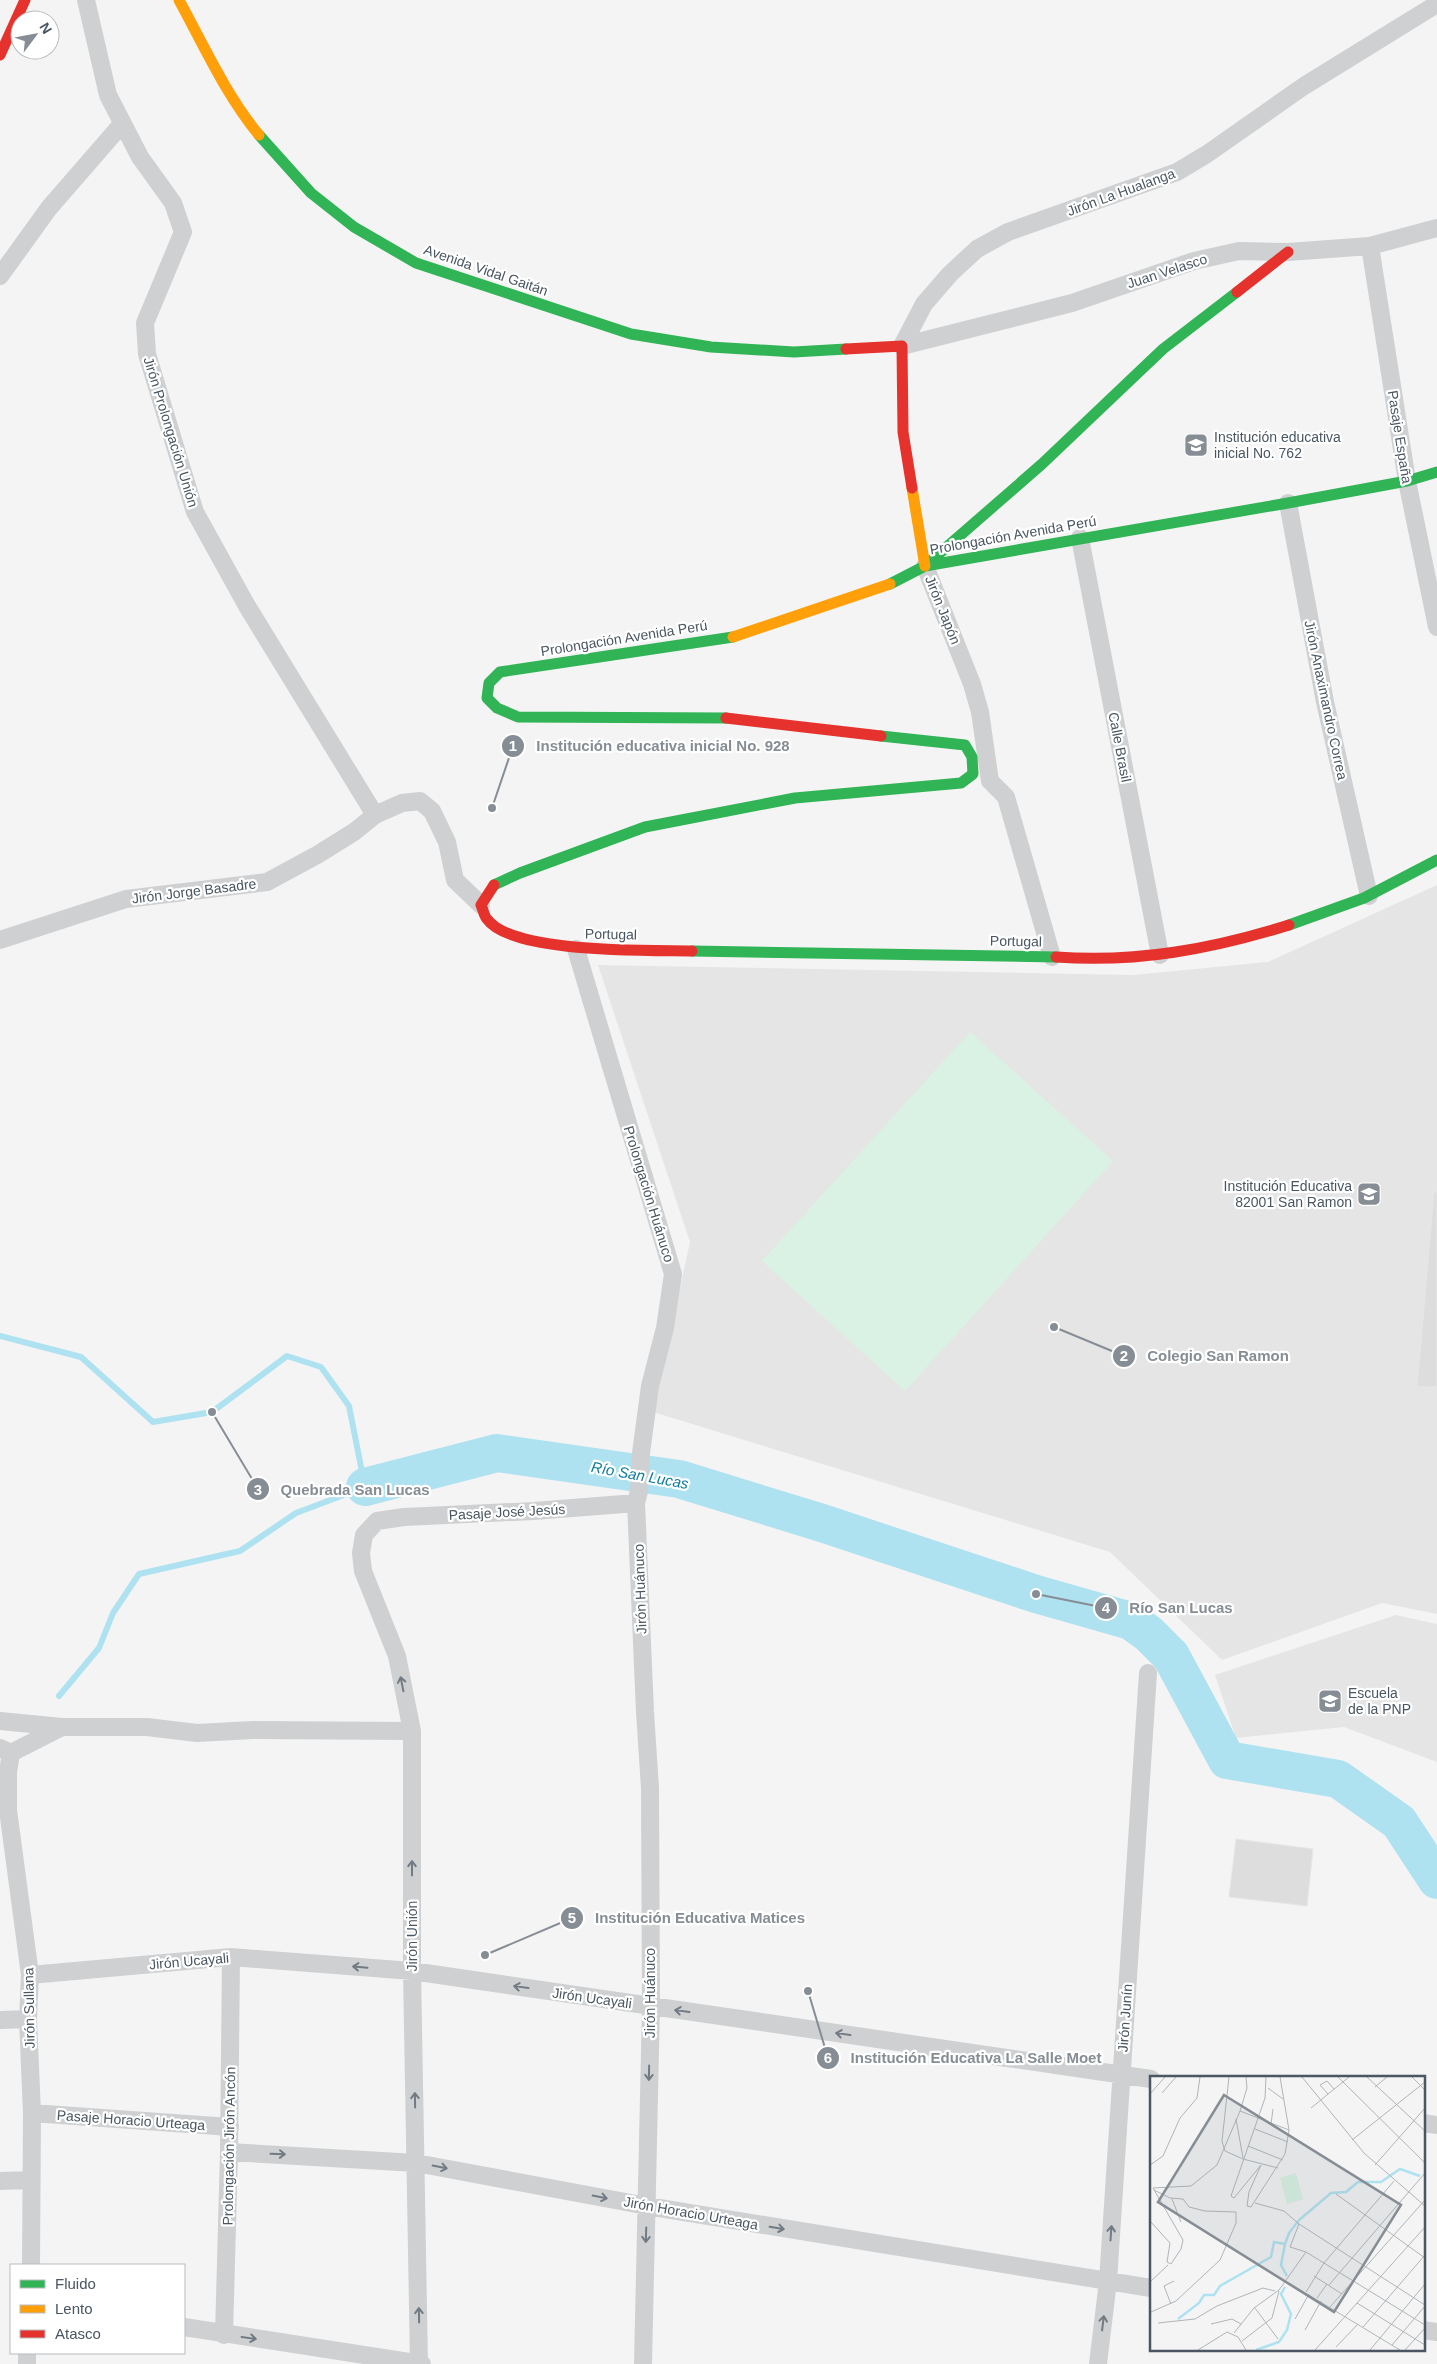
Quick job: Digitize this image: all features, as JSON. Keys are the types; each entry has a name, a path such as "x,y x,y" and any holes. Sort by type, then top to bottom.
{"street":[{"path":"0,55 25,0"},
{"name":"Jirón Prolongación Unión","path":"86,0 108,96 140,157 173,203 183,232 145,323 145,334 147,354 195,512 247,606 375,815"},
{"name":"Avenida Vidal Gaitán","path":"179,0 220,76 247,120 280,160 312,193 354,227 416,263 631,334 710,347 794,352 902,346"},
{"name":"Jirón La Hualanga","path":"902,346 924,304 950,274 977,248 1008,232 1177,172 1207,154 1304,86 1437,4"},
{"path":"0,276 50,208 122,124"},
{"name":"Juan Velasco","path":"902,346 1072,302 1194,261 1239,251 1288,252 1370,246 1437,228"},
{"name":"Pasaje España","path":"1370,246 1407,481 1436,622"},
{"path":"925,566 1042,464 1163,349 1288,252"},
{"name":"Jirón Japón","path":"902,346 903,432 925,566 972,684 980,712 990,781"},
{"name":"Prolongación Avenida Perú","path":"973,774 972,757 965,745 724,718 518,716 497,708 487,698 489,683 500,672 733,637 901,580 925,566 1288,503 1407,481 1437,472"},
{"name":"Jirón Anaximandro Correa","path":"1288,503 1325,702 1369,896"},
{"name":"Calle Brasil","path":"1080,538 1160,955"},
{"path":"481,905 492,886 520,873 645,827 795,798 961,783 973,774 990,781 1006,796 1052,957"},
{"name":"Jirón Jorge Basadre","path":"0,940 126,900 267,882 332,846 375,815 402,803 420,801 432,812 447,842 456,880 481,905"},
{"name":"Portugal","path":"481,905 487,920 510,935 576,949 1052,957 1076,960 1160,955 1230,943 1369,896 1437,860"},
{"name":"Prolongación Huánuco","path":"576,949 673,1274 665,1328 650,1386 640,1464 638,1497"},
{"name":"Pasaje José Jesús","path":"377,1521 404,1517 534,1511 638,1497"},
{"name":"Jirón Huánuco","path":"638,1497 645,1712 650,1788 651,2007 643,2364"},
{"name":"Jirón Unión","path":"377,1521 364,1535 361,1552 363,1571 397,1656 412,1731 412,1971 420,2364"},
{"name":"Jirón Junín","path":"1098,2364 1108,2282 1148,1672"},
{"path":"0,1721 62,1727 147,1727 197,1733 253,1730 412,1731"},
{"name":"Jirón Sullana","path":"31,2264 32,2113 28,2019 30,1975 8,1810 6,1750 62,1727"},
{"name":"Jirón Ucayali","path":"30,1975 231,1957 412,1971 1150,2079"},
{"name":"Prolongación Jirón Ancón","path":"224,2335 230,2127 231,1957"},
{"path":"0,2020 28,2019"},
{"name":"Pasaje Horacio Urteaga","path":"32,2113 230,2127"},
{"path":"1424,2123 1437,2125"},
{"name":"Jirón Horacio Urteaga","path":"229,2152 416,2163 647,2206 1150,2288"},
{"path":"0,2182 31,2180"},
{"path":"185,2327 224,2335 420,2364"},
{"path":"1424,2330 1437,2332"}],"shaded area":[{"path":"1437,885 1437,1614 1382,1603 1222,1660 1110,1552 653,1412 690,1242 598,965 1133,975 1268,962"},
{"name":"Escuela de la PNP","path":"1396,1615 1437,1624 1437,1762 1344,1727 1236,1738 1215,1675"}],"green space":[{"path":"970,1032 1113,1161 905,1391 762,1261"}],"building":[{"path":"1434,1192 1437,1192 1437,1387 1417,1387"},
{"path":"1236,1839 1313,1849 1307,1906 1229,1897"}],"waterway":[{"path":"0,1336 81,1357 153,1422 212,1412 287,1356 321,1367 349,1406 365,1487 296,1513 240,1551 139,1574 113,1613 99,1648 59,1696"},
{"name":"Río San Lucas","path":"365,1487 497,1453 679,1479 822,1523 1036,1594 1131,1621 1149,1634 1171,1656 1227,1760 1338,1779 1399,1822 1437,1880"}],"traffic: fast":[{"path":"259,135 311,193 354,227 416,263 631,334 711,347 794,352 846,349"},
{"path":"925,566 1042,464 1163,349 1237,292"},
{"path":"890,584 925,566 1288,503 1407,481 1437,472"},
{"path":"726,718 518,717 497,708 487,698 489,683 500,672 733,637"},
{"path":"494,885 520,873 645,827 795,798 961,783 973,774 972,757 965,745 881,736"},
{"path":"1289,925 1364,898 1437,860"},
{"path":"692,951 1056,957"}],"traffic: slow":[{"path":"179,0 236,104 259,135"},
{"path":"912,488 925,566"},
{"path":"733,637 890,584"}],"traffic: jam":[{"path":"0,55 25,0"},
{"path":"1237,292 1288,252"},
{"path":"846,349 902,346 903,432 912,488"},
{"path":"726,718 881,736"},
{"path":"494,885 481,905 485,916 501,930 524,939 583,948 692,951"},
{"path":"1056,957 1116,958 1145,956 1232,941 1289,925"}],"place":[{"name":"Institución educativa inicial No. 762","path":"1196,445"},
{"name":"Institución educativa inicial No. 928","path":"492,808"},
{"name":"Institución Educativa 82001 San Ramon","path":"1369,1194"},
{"name":"Colegio San Ramon","path":"1054,1327"},
{"name":"Quebrada San Lucas","path":"212,1412"},
{"name":"Río San Lucas","path":"1036,1594"},
{"name":"Escuela de la PNP","path":"1330,1701"},
{"name":"Institución Educativa Matices","path":"485,1955"},
{"name":"Institución Educativa La Salle Moet","path":"808,1991"}]}
